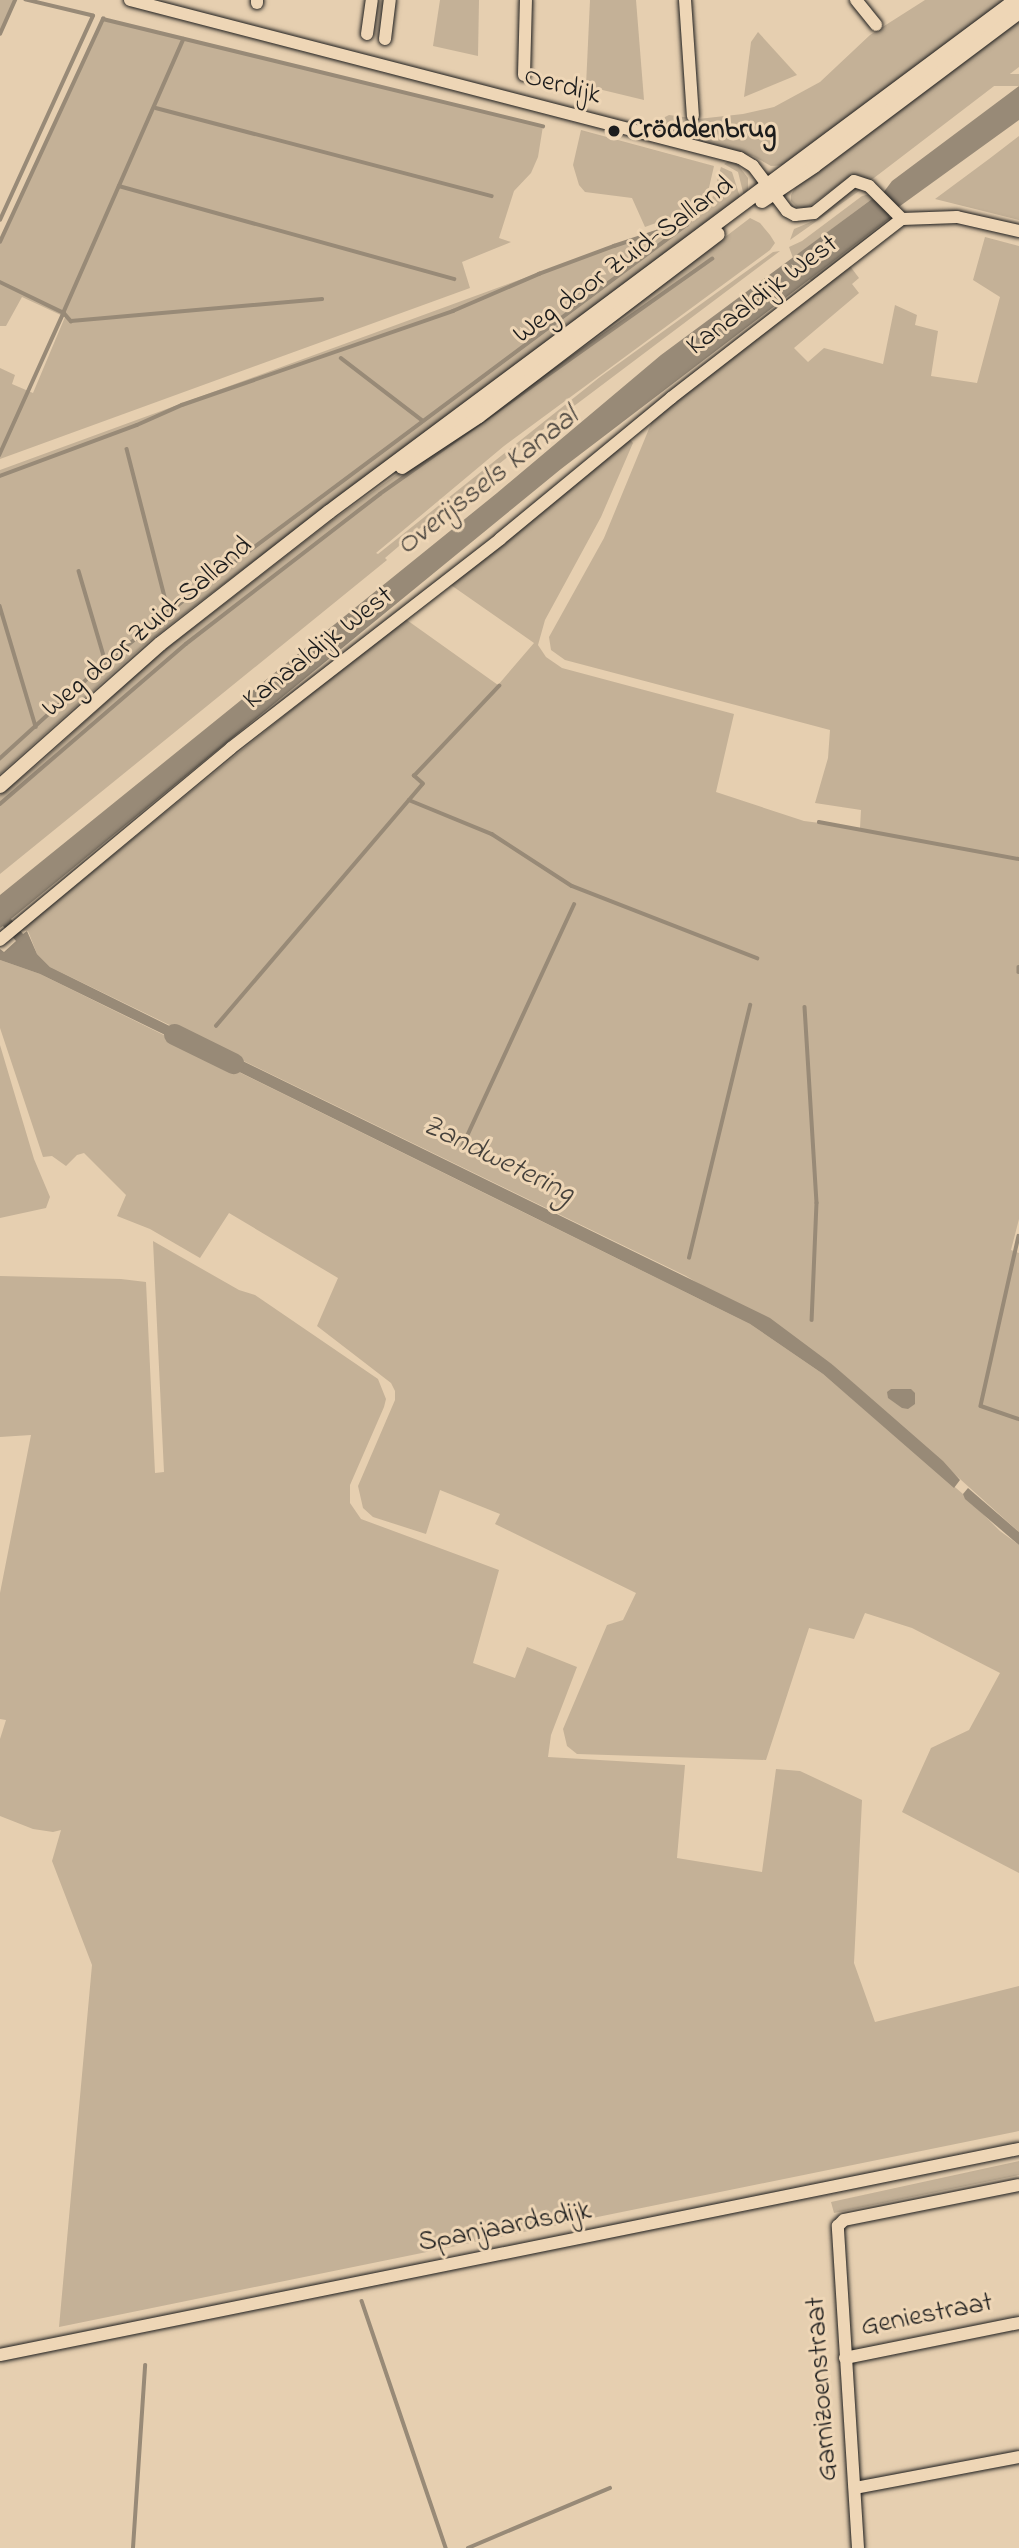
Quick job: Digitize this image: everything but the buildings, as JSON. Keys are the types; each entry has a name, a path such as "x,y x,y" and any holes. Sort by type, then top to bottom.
{"main road":[{"name":"Weg door Zuid-Salland","path":"770,190 1016,0"},
{"name":"Weg door Zuid-Salland","path":"0,786 160,644 329,512 1019,12"}],"street":[{"name":"Oerdijk","path":"130,0 740,158 753,166 791,214 803,216 814,213 850,182 864,183 898,216"},
{"path":"367,34 372,0"},
{"path":"385,39 390,0"},
{"path":"524,75 526,0"},
{"path":"685,0 693,116"},
{"path":"856,0 876,25"},
{"path":"898,216 969,218 1019,231"},
{"name":"Kanaaldijk West","path":"4,937 231,748 500,539 898,216"},
{"name":"Spanjaardsdijk","path":"0,2355 1019,2149"},
{"name":"Garnizoenstraat","path":"858,2548 838,2227 844,2220 1019,2185"},
{"name":"Geniestraat","path":"845,2358 1019,2323"},
{"path":"855,2488 1019,2457"}],"shaded area":[{"path":"0,0 15,0 0,34"},
{"path":"440,0 479,0 478,56 433,46"},
{"path":"590,0 636,0 644,100 586,86"},
{"path":"925,0 1009,0 787,165 771,166 753,156 661,133 665,117 669,115 698,119 774,107 820,82 870,35"},
{"path":"1019,17 1019,67 870,181 858,175 849,177 807,208 797,207 791,201 796,186"},
{"path":"103,19 543,126 538,157 531,173 514,191 499,238 511,242 462,262 470,288 0,459 0,368 15,375 12,384 33,393 65,317 22,297 6,326 0,326 0,242"},
{"path":"758,32 797,75 744,97 751,42"},
{"path":"837,74 1019,74 1019,86 837,86"},
{"path":"1019,86 1019,120 889,214 890,218 561,469 11,919 23,934 27,931 37,954 50,967 200,1041 196,1050 40,974 0,960 0,949 4,952 16,941 3,926 0,928 0,895 497,493 661,355 872,199 877,201 892,181"},
{"path":"581,130 714,166 705,205 645,227 632,198 585,192 579,185 573,165"},
{"path":"1019,136 1019,220 935,199 989,159"},
{"path":"729,161 738,165 748,178 748,190 744,196 738,172 724,164"},
{"path":"721,167 732,172 741,200 587,311 189,610 142,647 0,774 0,470 705,212 710,206"},
{"path":"855,188 862,189 790,240 794,229 813,221"},
{"path":"870,194 877,199 872,199 793,258 789,247 802,241 862,196"},
{"path":"891,216 892,223 813,282 809,279"},
{"path":"750,218 760,223 775,243 770,250 504,446 376,553 600,377 773,252 780,251 521,446 419,529 385,558 387,560 0,874 0,795 42,761 154,658 330,522 661,286"},
{"path":"985,237 1019,246 1019,1219 1011,1250 1019,1253 1019,1532 833,1365 686,1276 50,967 37,954 28,931 21,930 404,618 498,685 534,643 448,583 629,438 633,443 601,517 545,620 538,645 546,657 562,668 734,714 716,792 804,821 860,828 861,810 815,803 828,758 830,730 565,660 551,650 549,637 604,538 653,419 850,266 859,278 852,284 859,293 794,348 808,362 824,348 883,364 895,305 917,315 915,325 938,331 931,376 977,383 1000,297 973,280"},
{"path":"0,960 40,974 750,1324 823,1374 963,1494 1000,1531 1019,1545 1019,1873 902,1812 931,1748 969,1730 1000,1673 912,1628 865,1613 854,1639 809,1628 766,1760 577,1754 567,1746 563,1729 607,1625 623,1620 636,1593 495,1524 500,1514 440,1490 426,1534 373,1517 363,1508 358,1486 395,1400 395,1391 391,1383 317,1326 338,1278 229,1213 200,1258 150,1229 117,1216 126,1195 84,1153 77,1155 66,1166 52,1156 43,1157 0,1028"},
{"path":"0,1045 34,1159 50,1197 46,1208 0,1218"},
{"path":"210,1045 770,1318 833,1365 943,1461 960,1480 954,1488 823,1374 750,1324 205,1055"},
{"path":"153,1241 239,1290 255,1295 378,1379 386,1399 350,1485 350,1503 361,1519 499,1570 473,1663 515,1678 527,1647 577,1667 551,1735 548,1757 685,1765 677,1858 762,1872 776,1769 800,1771 862,1800 854,1963 875,2022 1019,1986 1019,2131 59,2327 92,1965 52,1861 61,1830 53,1832 33,1829 0,1816 0,1739 6,1720 0,1719 0,1593 31,1435 0,1437 0,1276 146,1282 155,1473 164,1472"},
{"path":"891,1389 911,1389 915,1393 915,1404 908,1409 902,1408 888,1398 887,1392"},
{"path":"968,1488 1019,1532 1019,1545 965,1499 963,1494"},
{"path":"1019,2161 1019,2175 834,2213 831,2202"}],"waterway":[{"path":"0,34 15,0"},
{"path":"0,220 93,16 26,0"},
{"path":"0,242 103,19 543,126"},
{"path":"184,39 64,313 71,321 322,299"},
{"path":"156,108 492,196"},
{"path":"119,186 454,279"},
{"path":"0,476 137,425 182,405 453,311 539,274 614,246 681,224 687,225 203,586 100,668 0,759"},
{"path":"0,804 186,644 380,494 712,259"},
{"path":"0,282 64,313 0,455"},
{"path":"341,358 423,421"},
{"path":"127,449 169,613"},
{"path":"79,571 106,663"},
{"path":"0,606 36,727"},
{"path":"216,1026 423,784 414,776 499,686"},
{"path":"409,800 492,834 572,886 757,958"},
{"path":"819,822 1019,859"},
{"path":"462,1147 574,905"},
{"path":"1019,967 1019,972"},
{"path":"689,1258 750,1005"},
{"path":"805,1007 817,1203 812,1320"},
{"name":"Zandwetering","path":"174,1034 233,1063"},
{"path":"1019,1236 981,1406 1019,1419"},
{"path":"362,2301 446,2548"},
{"path":"133,2548 145,2365"},
{"path":"468,2548 610,2488"}],"place":[{"name":"Cröddenbrug","path":"614,131"}],"water label":[{"name":"Overijssels Kanaal","path":"488,482"}]}
